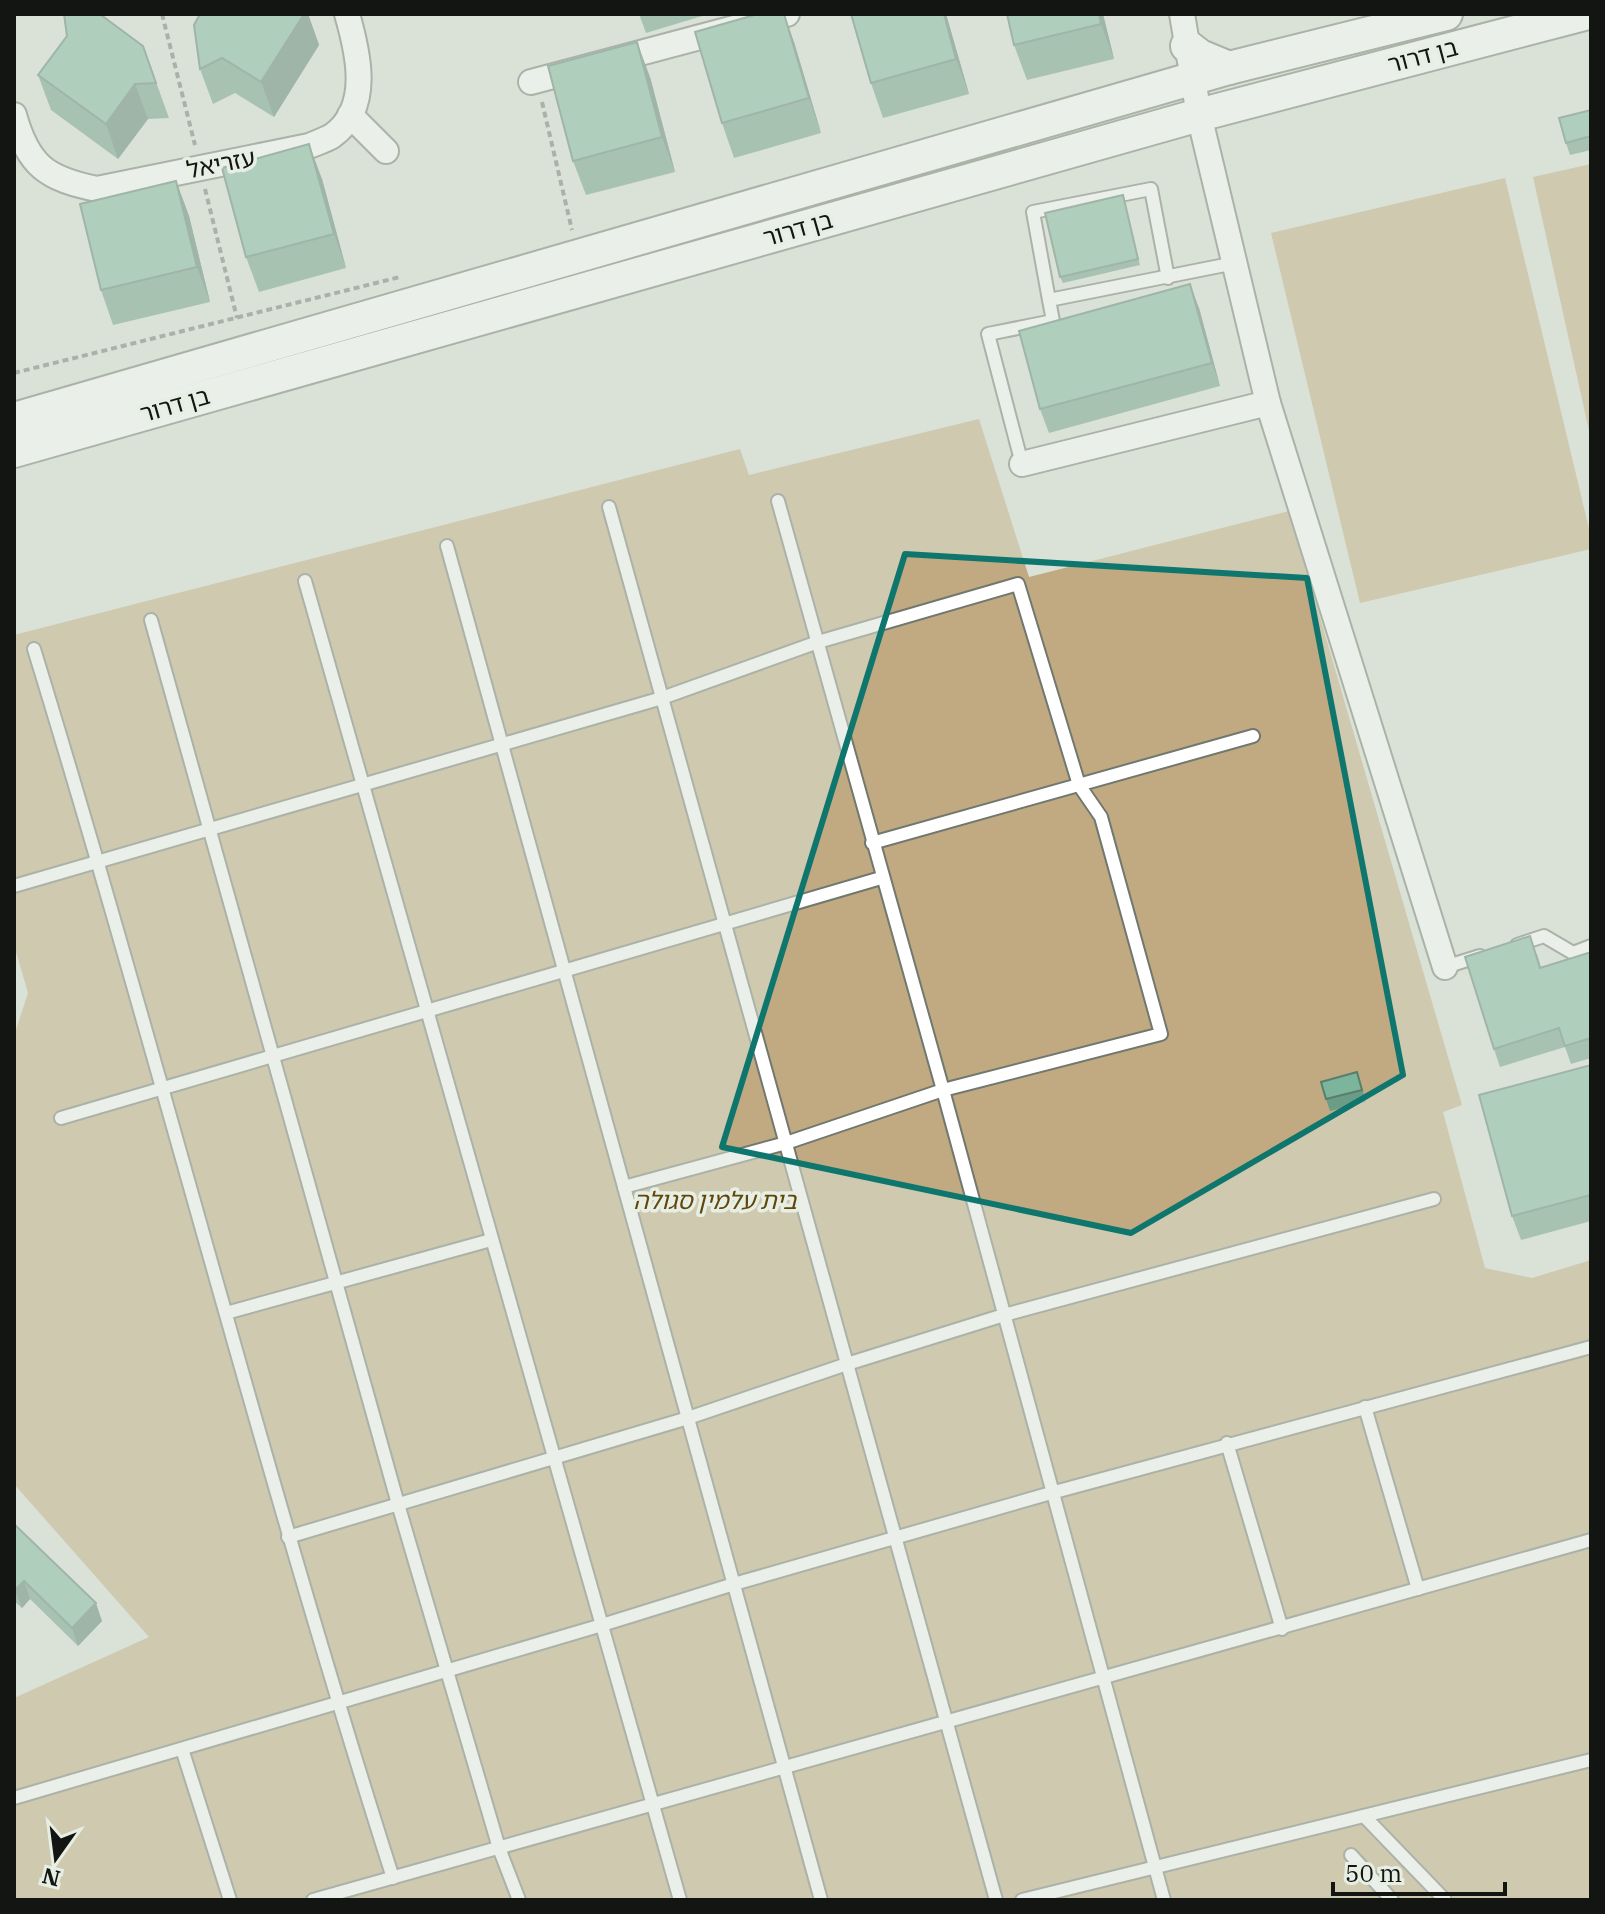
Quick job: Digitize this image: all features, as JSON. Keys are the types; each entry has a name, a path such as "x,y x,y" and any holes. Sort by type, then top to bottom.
{"street":[{"path":"347,14 355,43 360,84 350,115 386,151"},
{"path":"534,81 787,14"},
{"path":"1182,14 1199,115 1268,403 1445,967"},
{"name":"בן דרור","path":"14,419 1229,68 1446,14"},
{"name":"בן דרור","path":"14,451 1199,115 1584,14"},
{"path":"1187,46 1207,60 1229,68"},
{"name":"עזריאל","path":"14,115 19,132 40,168 67,183 97,189 309,146 333,135 350,115"},
{"path":"1022,464 1268,403"}],"lane":[{"path":"1022,464 988,334 1053,321 1033,212 1151,189 1168,278"},
{"path":"1049,300 1235,263"},
{"path":"778,501 1164,1900"},
{"path":"609,507 996,1900"},
{"path":"447,546 821,1900"},
{"path":"305,581 680,1900"},
{"path":"14,886 662,698 818,642 1018,584 1079,785 1101,817 1161,1034 943,1090 786,1143 624,1187"},
{"path":"151,620 398,1504 499,1848 519,1900"},
{"path":"34,649 164,1088 288,1537 393,1878"},
{"path":"872,843 1253,736"},
{"path":"61,1118 881,878"},
{"path":"1502,949 1544,936 1573,953 1591,946"},
{"path":"1445,967 1488,954"},
{"path":"288,1537 688,1418 1004,1315 1434,1199"},
{"path":"226,1313 491,1240"},
{"path":"14,1798 1051,1493 1591,1347"},
{"path":"1365,1407 1418,1589"},
{"path":"1227,1443 1282,1629"},
{"path":"313,1900 1591,1540"},
{"path":"182,1749 230,1900"},
{"path":"1022,1900 1591,1760"},
{"path":"1364,1816 1436,1897"},
{"path":"1351,1855 1392,1900"}],"path":[{"path":"534,81 572,232"}],"highlighted area":[{"path":"905,554 1307,578 1403,1075 1131,1233 722,1147"}],"green space":[{"path":"1591,164 1591,440 1533,177"},
{"path":"1505,178 1591,537 1591,549 1360,603 1271,233"},
{"name":"בית עלמין סגולה","path":"979,419 1029,577 1289,511 1462,1105 1443,1112 1485,1268 1532,1278 1591,1260 1591,1900 14,1900 14,1698 149,1637 14,1484 14,1036 28,993 14,945 14,635 740,449 749,475"}],"building":[{"path":"64,14 101,15 143,46 156,83 135,84 106,124 38,75 67,36"},
{"path":"200,14 304,14 261,82 222,58 200,69 194,25"},
{"path":"758,14 784,14 809,98 722,123 695,32"},
{"path":"851,14 944,14 956,59 871,83"},
{"path":"1007,14 1099,14 1101,24 1014,45"},
{"path":"637,42 662,137 573,161 548,66"},
{"path":"1591,110 1591,136 1566,143 1559,118"},
{"path":"309,144 334,234 246,257 222,168"},
{"path":"176,181 197,267 101,290 80,204"},
{"path":"1123,195 1138,259 1060,277 1045,213"},
{"path":"1190,284 1212,363 1040,409 1019,331"},
{"path":"1530,936 1540,968 1591,952 1591,1038 1565,1046 1559,1028 1494,1049 1465,957"},
{"path":"1591,1065 1591,1195 1512,1216 1479,1095"},
{"path":"1357,1072 1362,1090 1326,1099 1321,1082"},
{"path":"14,1524 96,1603 72,1628 24,1581 14,1589"}]}
